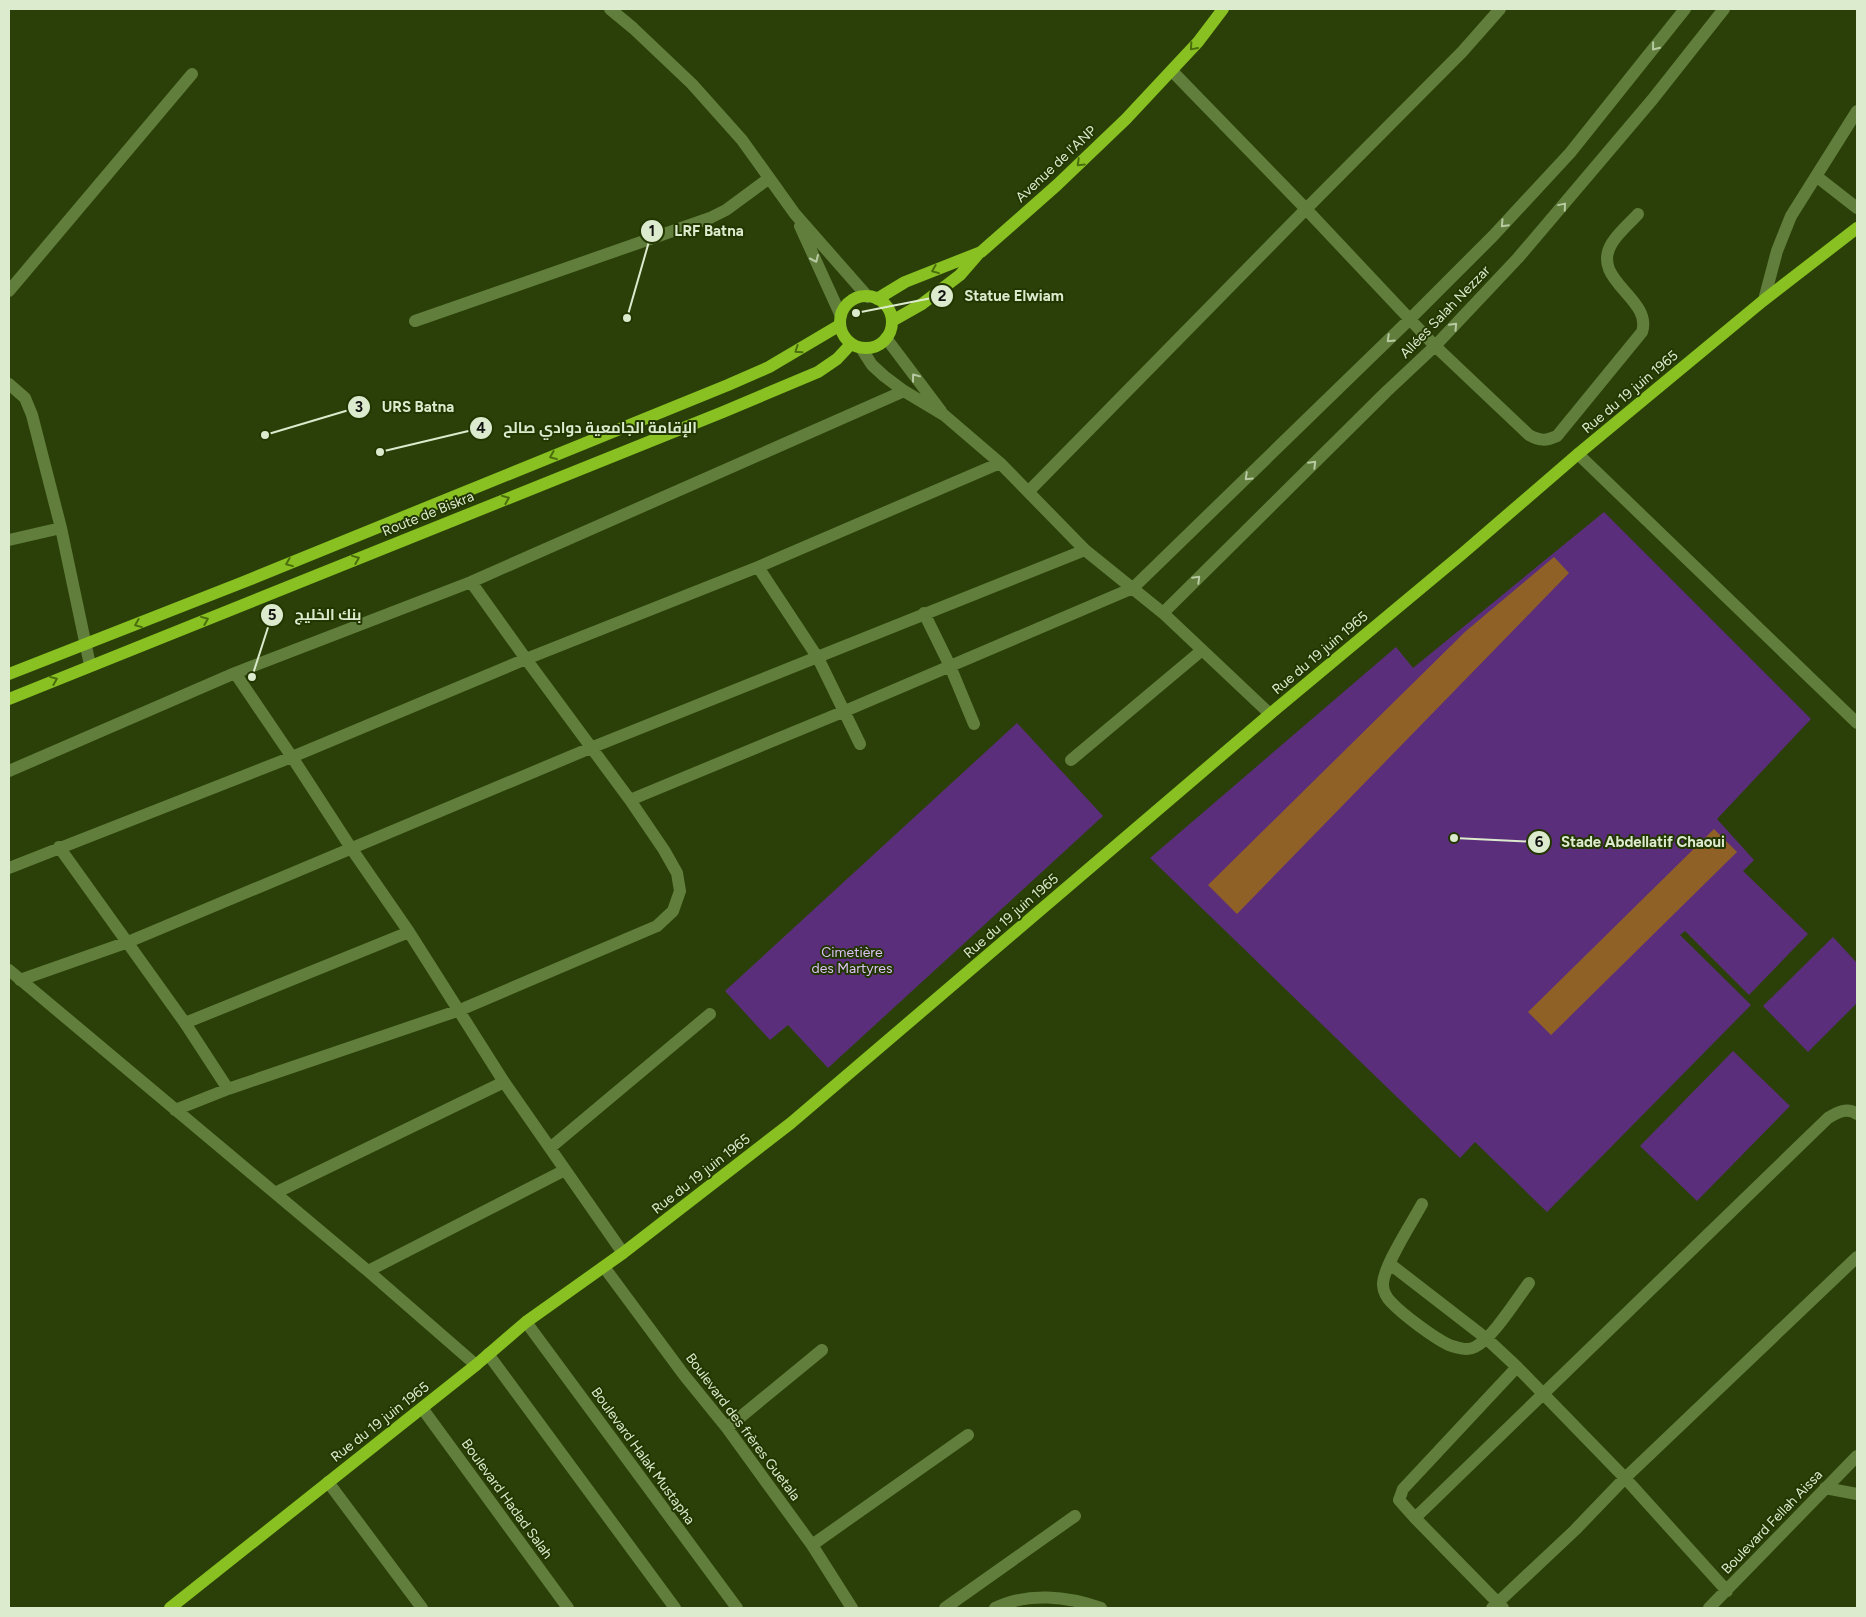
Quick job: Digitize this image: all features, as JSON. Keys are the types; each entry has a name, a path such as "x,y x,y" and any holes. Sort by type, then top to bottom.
{"main road":[{"name":"Avenue de l'ANP","path":"873,298 906,282 981,252 1057,185 1126,119 1198,42 1223,9"},
{"name":"Rue du 19 juin 1965","path":"170,1608 476,1365 526,1322 623,1253 791,1123 1578,454 1764,300 1857,228"},
{"path":"892,321 922,304 960,276 981,252"},
{"path":"859,297 873,298 884,304 890,312 892,321 890,330 886,338 875,346 856,346 842,332 840,320 845,308 851,301 859,297"},
{"name":"Route de Biskra","path":"9,674 408,516 728,385 769,367 840,320"},
{"name":"Route de Biskra","path":"9,699 723,412 818,372 856,346"}],"street":[{"path":"610,9 633,28 692,84 742,140 768,179 795,214 873,298"},
{"path":"619,9 633,28"},
{"path":"1029,491 1462,52 1500,9"},
{"path":"630,800 1133,588 1493,236 1570,153 1685,9"},
{"name":"Allées Salah Nezzar","path":"1162,613 1435,346 1525,250 1652,100 1724,9"},
{"path":"1172,71 1435,346 1529,435 1538,440 1547,440 1557,436 1642,332 1644,326 1639,310 1609,272 1606,260 1611,244 1638,214"},
{"path":"9,291 192,74"},
{"path":"1764,300 1777,251 1791,216 1857,111"},
{"path":"1816,176 1857,208"},
{"path":"415,321 713,224 726,210 768,179"},
{"path":"795,214 840,320"},
{"path":"886,338 944,415"},
{"path":"856,346 878,371 904,391 944,415 1000,463 1085,550 1162,613 1270,714"},
{"path":"9,384 25,398 32,415 61,528 90,665"},
{"path":"9,771 235,673 471,582 904,391"},
{"path":"1578,454 1857,723"},
{"path":"9,868 292,757 526,659 758,567 1000,463"},
{"path":"9,540 61,528"},
{"path":"20,980 128,942 593,747 1085,550"},
{"path":"758,567 818,658 860,744"},
{"path":"175,1110 460,1010 657,926 672,911 680,891 677,873 664,850 593,747 526,659 471,582"},
{"path":"924,613 950,666 974,724"},
{"path":"1071,760 1201,651"},
{"path":"235,673 409,932 504,1082 623,1253"},
{"path":"59,847 128,942 228,1090"},
{"path":"184,1023 409,932"},
{"path":"9,970 368,1271 476,1365"},
{"path":"550,1148 710,1014"},
{"path":"275,1193 504,1082"},
{"path":"1415,1518 1828,1118 1839,1111 1847,1110 1857,1114"},
{"path":"368,1271 565,1170"},
{"path":"1422,1204 1390,1264 1383,1284 1384,1291 1390,1302 1407,1316 1449,1344 1466,1349 1475,1347 1487,1339 1528,1283"},
{"path":"1517,1367 1403,1489 1399,1497 1400,1504 1498,1607 1625,1478 1857,1257"},
{"path":"1390,1264 1487,1339 1544,1393 1625,1478 1727,1591"},
{"name":"Boulevard des frères Guetala","path":"604,1267 684,1375 727,1428 812,1545 852,1608"},
{"name":"Boulevard Halak Mustapha","path":"526,1322 737,1608"},
{"path":"727,1428 822,1350"},
{"path":"488,1354 675,1608"},
{"name":"Boulevard Hadad Salah","path":"422,1408 568,1608"},
{"path":"812,1545 968,1435"},
{"name":"Boulevard Fellah Aissa","path":"1709,1608 1857,1456"},
{"path":"328,1482 422,1608"},
{"path":"1825,1488 1857,1494"},
{"path":"945,1608 1075,1516"},
{"path":"995,1608 1008,1602 1028,1603 1058,1598 1101,1608"}],"green space":[{"path":"1604,512 1811,719 1717,819 1754,860 1743,871 1808,934 1749,995 1685,931 1680,935 1751,1005 1547,1212 1475,1142 1460,1158 1150,858 1396,647 1413,668"},
{"name":"Cimetière des Martyres","path":"1017,723 1103,816 828,1068 788,1025 770,1040 725,991"},
{"path":"1833,937 1857,963 1857,1003 1808,1052 1763,1006"},
{"path":"1733,1051 1790,1106 1697,1201 1640,1146"}],"building":[{"path":"1554,557 1569,573 1237,914 1208,885 1466,631"},
{"path":"1714,829 1737,852 1551,1035 1528,1012"}],"place":[{"name":"Statue Elwiam","path":"856,313"},
{"name":"LRF Batna","path":"627,318"},
{"name":"URS Batna","path":"265,435"},
{"name":"الإقامة الجامعية دوادي صالح","path":"380,452"},
{"name":"بنك الخليج","path":"252,677"},
{"name":"Stade Abdellatif Chaoui","path":"1454,838"}]}
